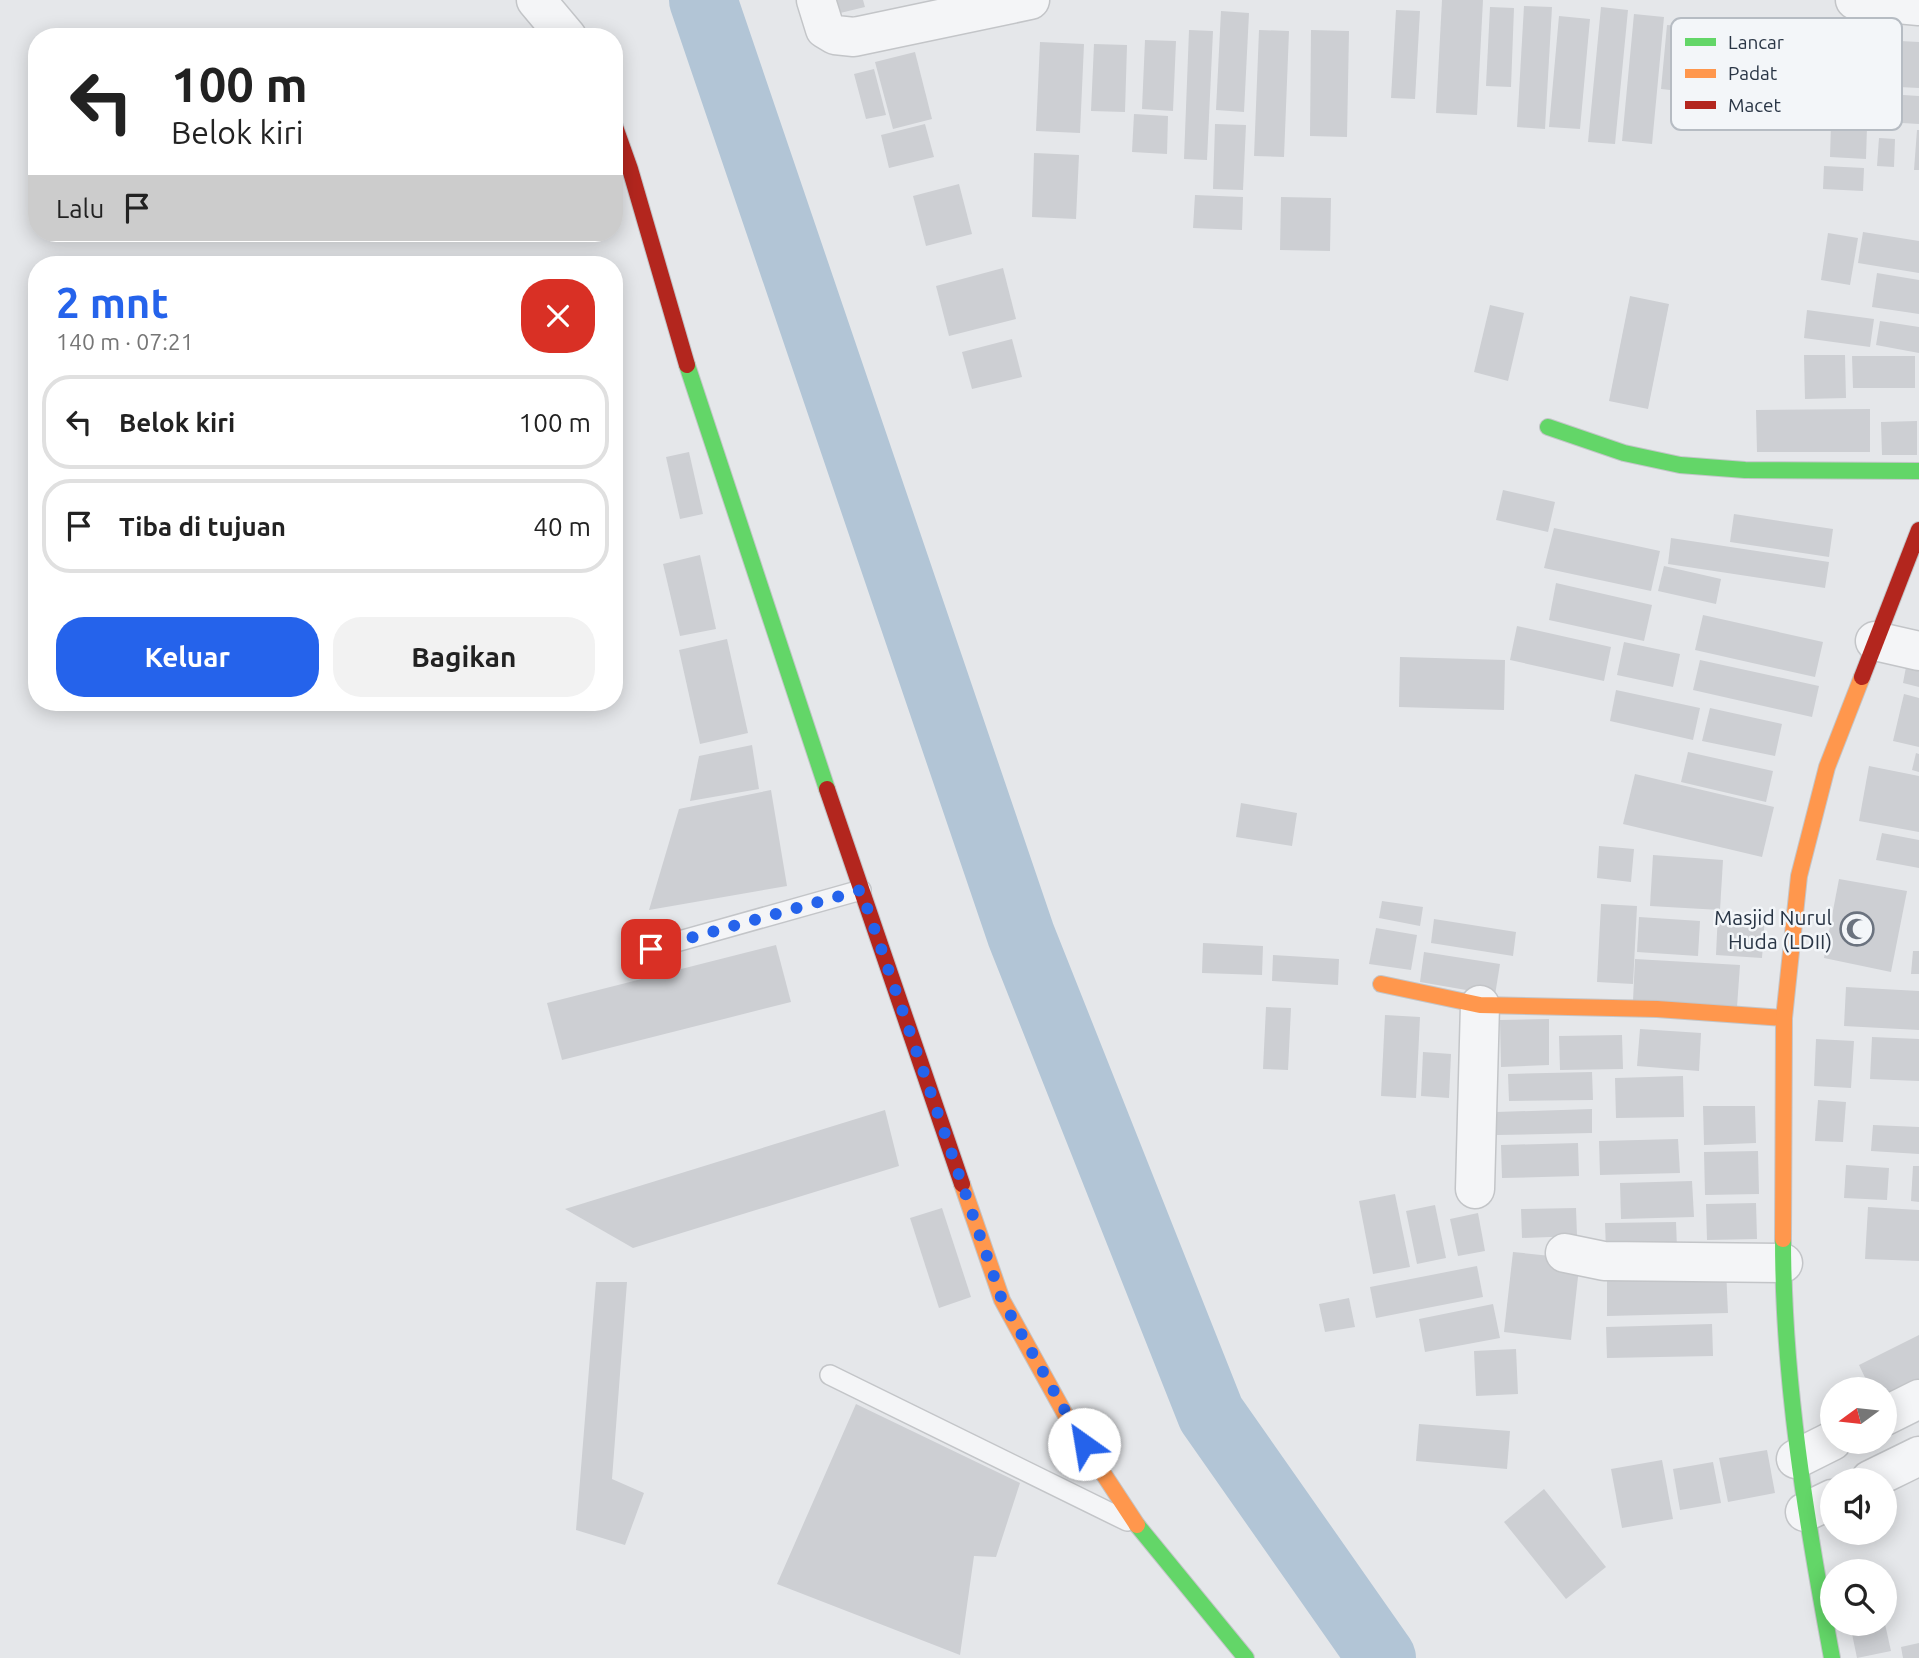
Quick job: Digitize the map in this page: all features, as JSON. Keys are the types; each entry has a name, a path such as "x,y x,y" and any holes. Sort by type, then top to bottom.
{"street":[{"path":"536,0 559,28"},
{"path":"816,0 825,29 835,35 854,37 1030,0"},
{"path":"1855,0 1919,6"},
{"path":"623,149 677,335 861,890 1002,1300 1070,1423 1137,1526 1246,1658"},
{"path":"1548,427 1624,453 1680,465 1745,470 1919,471"},
{"path":"1832,1658 1819,1506 1796,1459 1789,1391 1783,1263 1784,1018 1799,876 1810,827 1827,767 1919,530"},
{"path":"1875,641 1919,651"},
{"path":"1381,984 1480,1004 1657,1009 1784,1018"},
{"path":"1475,1189 1480,1004"},
{"path":"1565,1253 1604,1261 1783,1263"},
{"path":"1897,1410 1919,1399"},
{"path":"1796,1459 1820,1447"},
{"path":"1894,1468 1919,1456"}],"lane":[{"path":"651,949 861,890"},
{"path":"830,1375 1137,1526"}],"building":[{"path":"832,0 863,0 865,7 836,14"},
{"path":"1442,0 1483,0 1477,115 1436,113"},
{"path":"1524,6 1552,7 1545,129 1517,127"},
{"path":"1490,7 1514,8 1511,87 1486,86"},
{"path":"1601,7 1628,10 1615,144 1588,142"},
{"path":"1396,10 1420,11 1415,99 1391,98"},
{"path":"1221,11 1249,13 1244,112 1216,110"},
{"path":"1634,14 1664,17 1652,144 1622,141"},
{"path":"1559,16 1590,19 1580,129 1549,127"},
{"path":"1667,25 1671,25 1671,90 1661,89"},
{"path":"1189,30 1213,31 1207,160 1184,159"},
{"path":"1259,30 1289,31 1284,157 1254,156"},
{"path":"1311,30 1349,31 1347,137 1310,136"},
{"path":"1145,40 1176,41 1173,111 1142,109"},
{"path":"1902,41 1919,42 1919,88 1902,87"},
{"path":"1040,42 1084,44 1080,133 1036,131"},
{"path":"1094,44 1127,45 1125,112 1091,111"},
{"path":"915,52 932,119 893,129 875,62"},
{"path":"874,69 886,115 866,119 854,74"},
{"path":"1903,95 1919,96 1919,124 1902,123"},
{"path":"1134,114 1168,116 1167,154 1132,152"},
{"path":"925,124 934,157 889,168 881,135"},
{"path":"1215,124 1246,125 1243,190 1213,189"},
{"path":"1831,130 1867,130 1866,159 1830,157"},
{"path":"1917,130 1919,170 1914,170"},
{"path":"1879,138 1895,139 1894,167 1877,166"},
{"path":"1034,153 1079,155 1076,219 1032,217"},
{"path":"1824,166 1864,168 1863,191 1823,189"},
{"path":"959,184 972,234 926,246 913,196"},
{"path":"1195,195 1243,197 1242,230 1193,228"},
{"path":"1281,197 1331,198 1330,251 1280,250"},
{"path":"1863,232 1919,241 1919,273 1858,263"},
{"path":"1828,233 1858,238 1850,285 1821,280"},
{"path":"1003,268 1016,319 949,336 936,286"},
{"path":"1877,273 1919,280 1919,314 1872,307"},
{"path":"1630,296 1669,304 1648,409 1609,401"},
{"path":"1490,305 1524,313 1508,381 1474,372"},
{"path":"1807,310 1874,319 1870,347 1804,338"},
{"path":"1880,321 1919,327 1919,353 1876,345"},
{"path":"1012,339 1022,377 972,389 962,352"},
{"path":"1804,355 1845,355 1846,398 1805,399"},
{"path":"1852,356 1915,356 1915,388 1853,388"},
{"path":"1870,409 1870,452 1757,452 1756,410"},
{"path":"1917,421 1917,455 1882,455 1881,422"},
{"path":"689,452 703,514 680,519 666,457"},
{"path":"1503,490 1555,502 1548,532 1496,520"},
{"path":"1734,514 1833,529 1829,557 1730,542"},
{"path":"1554,528 1660,551 1651,591 1544,568"},
{"path":"1671,538 1829,562 1825,588 1668,564"},
{"path":"700,555 716,629 680,636 663,564"},
{"path":"1664,566 1721,579 1716,604 1658,591"},
{"path":"1556,583 1652,605 1644,641 1549,620"},
{"path":"1703,615 1823,642 1815,677 1695,650"},
{"path":"1517,626 1611,647 1604,681 1510,660"},
{"path":"727,639 748,733 700,744 679,650"},
{"path":"1624,642 1680,654 1673,687 1617,675"},
{"path":"1400,657 1505,660 1504,710 1399,707"},
{"path":"1700,660 1819,686 1812,717 1693,690"},
{"path":"1906,667 1919,670 1919,687 1903,683"},
{"path":"1616,690 1700,708 1693,740 1610,721"},
{"path":"1904,694 1919,698 1919,747 1893,741"},
{"path":"1710,708 1782,724 1775,756 1702,741"},
{"path":"752,745 759,789 690,801 699,756"},
{"path":"1688,752 1773,771 1766,802 1681,782"},
{"path":"1916,753 1919,754 1919,772 1912,770"},
{"path":"1869,766 1919,776 1919,832 1859,821"},
{"path":"1635,774 1774,807 1762,857 1623,824"},
{"path":"771,790 787,886 649,910 679,809"},
{"path":"1241,803 1297,813 1292,846 1236,837"},
{"path":"1882,833 1919,840 1919,868 1876,860"},
{"path":"1599,846 1634,849 1631,882 1597,878"},
{"path":"1653,855 1723,860 1720,910 1650,906"},
{"path":"1839,879 1907,891 1891,972 1824,958"},
{"path":"1382,901 1423,907 1420,926 1379,918"},
{"path":"1601,904 1637,906 1633,984 1597,982"},
{"path":"1718,912 1765,916 1762,958 1716,955"},
{"path":"1639,917 1700,921 1698,956 1637,952"},
{"path":"1434,919 1516,932 1513,956 1431,943"},
{"path":"1376,928 1417,935 1411,970 1369,964"},
{"path":"1203,943 1263,946 1262,975 1202,973"},
{"path":"776,945 791,1002 562,1060 547,1003"},
{"path":"1913,951 1919,951 1919,974 1911,974"},
{"path":"1424,952 1500,964 1495,995 1420,982"},
{"path":"1273,955 1339,959 1338,985 1272,981"},
{"path":"1635,959 1740,965 1737,1007 1633,1001"},
{"path":"1846,987 1919,991 1919,1030 1844,1026"},
{"path":"1266,1007 1291,1008 1288,1070 1263,1069"},
{"path":"1385,1015 1420,1017 1416,1098 1381,1096"},
{"path":"1549,1019 1549,1065 1501,1067 1500,1020"},
{"path":"1640,1029 1701,1033 1699,1071 1637,1066"},
{"path":"1622,1035 1623,1069 1560,1070 1559,1036"},
{"path":"1872,1037 1919,1039 1919,1081 1870,1079"},
{"path":"1816,1039 1854,1041 1851,1088 1814,1086"},
{"path":"1423,1052 1451,1054 1449,1098 1421,1096"},
{"path":"1592,1072 1593,1100 1509,1101 1508,1074"},
{"path":"1683,1076 1684,1117 1616,1118 1615,1078"},
{"path":"1818,1100 1846,1102 1843,1142 1815,1141"},
{"path":"1703,1106 1755,1106 1756,1143 1704,1145"},
{"path":"1592,1109 1592,1133 1497,1135 1496,1112"},
{"path":"885,1110 899,1166 633,1248 565,1209"},
{"path":"1873,1125 1919,1127 1919,1154 1871,1151"},
{"path":"1678,1139 1680,1173 1600,1175 1599,1141"},
{"path":"1578,1143 1579,1176 1502,1178 1501,1145"},
{"path":"1758,1151 1759,1194 1705,1195 1704,1152"},
{"path":"1846,1165 1889,1168 1887,1200 1844,1198"},
{"path":"1913,1166 1919,1166 1919,1202 1911,1201"},
{"path":"1692,1181 1694,1217 1621,1219 1620,1183"},
{"path":"1395,1194 1410,1267 1373,1274 1359,1201"},
{"path":"1756,1203 1757,1239 1707,1240 1706,1204"},
{"path":"1435,1205 1446,1258 1417,1264 1406,1211"},
{"path":"1868,1207 1919,1210 1919,1261 1865,1259"},
{"path":"942,1208 971,1297 939,1308 910,1218"},
{"path":"1576,1208 1577,1236 1522,1238 1521,1209"},
{"path":"1478,1213 1485,1251 1458,1256 1450,1219"},
{"path":"1676,1222 1677,1248 1606,1250 1605,1223"},
{"path":"1513,1252 1580,1259 1571,1340 1504,1332"},
{"path":"1477,1266 1483,1297 1376,1318 1370,1287"},
{"path":"1726,1269 1728,1313 1607,1316 1607,1272"},
{"path":"596,1282 627,1282 612,1479 644,1493 625,1545 576,1530"},
{"path":"1349,1298 1355,1327 1325,1332 1319,1304"},
{"path":"1493,1304 1500,1338 1425,1352 1419,1319"},
{"path":"1712,1324 1713,1356 1607,1358 1606,1327"},
{"path":"1919,1335 1919,1388 1897,1399 1897,1377 1865,1377 1859,1365"},
{"path":"1516,1349 1518,1394 1476,1396 1474,1351"},
{"path":"856,1404 1020,1483 996,1557 974,1556 960,1655 777,1584"},
{"path":"1419,1424 1510,1431 1507,1469 1416,1461"},
{"path":"1767,1450 1775,1493 1728,1502 1719,1458"},
{"path":"1662,1460 1673,1519 1622,1528 1611,1469"},
{"path":"1713,1462 1721,1503 1680,1510 1673,1469"},
{"path":"1544,1489 1606,1567 1566,1599 1504,1522"},
{"path":"1852,1636 1888,1636 1891,1651 1857,1658"},
{"path":"1919,1643 1919,1658 1903,1658 1901,1647"}],"waterway":[{"path":"703,0 1021,935 1211,1414 1382,1658"}],"traffic: fast":[{"path":"687,365 827,789"},
{"path":"1548,427 1624,453 1680,465 1745,470 1919,471"},
{"path":"1783,1239 1787,1345 1798,1450 1832,1658"},
{"path":"1137,1525 1246,1658"}],"traffic: slow":[{"path":"1783,1239 1784,1018 1799,876 1827,767 1862,677"},
{"path":"1381,984 1480,1005 1657,1009 1784,1018"},
{"path":"962,1184 1002,1300 1070,1423 1137,1525"}],"traffic: jam":[{"path":"623,149 687,365"},
{"path":"1862,677 1919,530"},
{"path":"827,789 962,1184"}],"place":[{"name":"Masjid Nurul Huda (LDII)","path":"1857,929"}],"route":[{"path":"651,949 861,890 1002,1300 1084,1444"}]}
